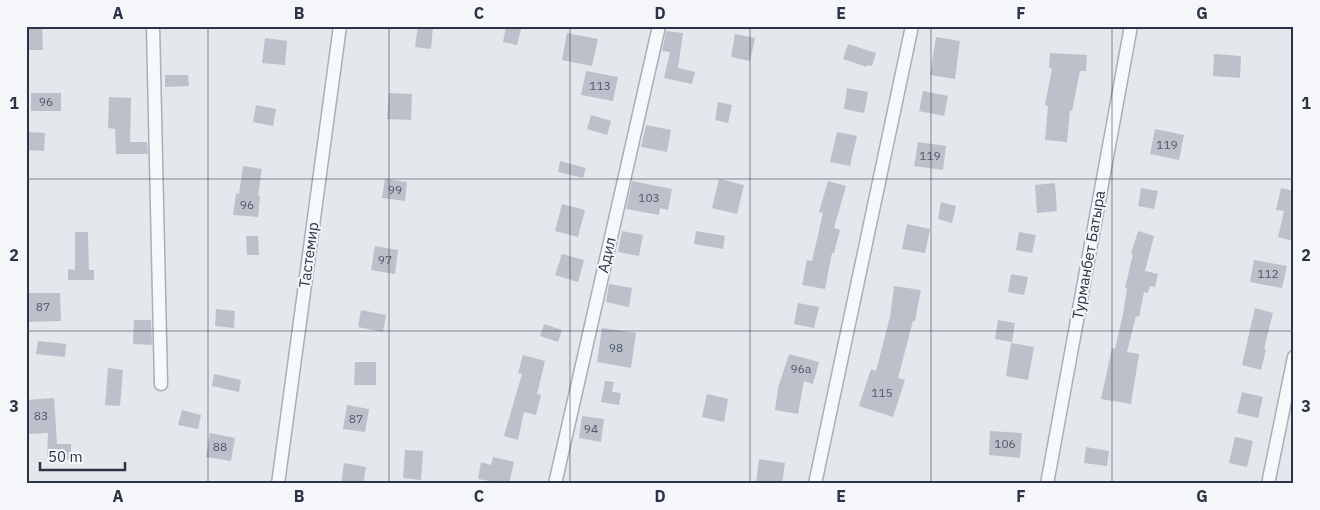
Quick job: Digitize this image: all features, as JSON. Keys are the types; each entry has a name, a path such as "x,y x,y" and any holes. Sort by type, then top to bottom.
{"street":[{"path":"153,26 161,384"},
{"name":"Тастемир","path":"278,484 340,26"},
{"name":"Адил","path":"556,484 659,26"},
{"path":"816,484 912,26"},
{"name":"Турманбет Батыра","path":"1047,484 1131,26"},
{"path":"1268,484 1294,357"}],"building":[{"path":"26,26 42,26 43,50 26,50"},
{"path":"418,26 433,26 431,49 415,47"},
{"path":"506,26 521,29 517,45 503,42"},
{"path":"666,31 683,33 678,68 695,72 692,84 664,78 670,52 662,51"},
{"path":"567,33 598,39 592,66 562,60"},
{"path":"735,34 755,38 750,61 731,57"},
{"path":"936,37 960,41 955,79 930,75"},
{"path":"265,38 287,41 285,65 262,63"},
{"path":"848,44 876,53 872,66 867,65 867,67 843,59"},
{"path":"1050,53 1087,55 1086,71 1080,71 1072,111 1070,110 1067,142 1045,140 1048,106 1045,105 1052,69 1049,68"},
{"path":"1214,54 1241,56 1240,78 1213,76"},
{"path":"586,71 618,77 613,101 581,95"},
{"path":"165,75 188,75 189,86 165,87"},
{"path":"847,88 868,92 864,113 844,109"},
{"path":"923,91 948,96 944,116 919,111"},
{"path":"31,93 61,93 61,111 31,111"},
{"path":"389,93 412,94 411,120 387,119"},
{"path":"109,97 131,98 130,142 147,142 148,154 116,154 115,129 108,128"},
{"path":"718,102 732,105 728,123 715,120"},
{"path":"256,105 276,109 273,126 253,122"},
{"path":"591,115 611,121 607,135 587,129"},
{"path":"646,125 671,130 667,152 641,147"},
{"path":"1155,129 1184,135 1179,160 1150,154"},
{"path":"27,132 45,133 44,151 26,150"},
{"path":"837,132 857,136 850,166 830,162"},
{"path":"918,142 946,146 943,170 914,166"},
{"path":"560,161 586,168 583,178 558,172"},
{"path":"243,166 262,169 258,196 260,196 258,217 233,215 236,193 239,194"},
{"path":"385,179 407,182 405,201 382,198"},
{"path":"719,179 744,185 737,214 712,208"},
{"path":"632,181 672,189 668,210 660,208 659,215 626,209"},
{"path":"828,181 846,186 834,228 840,230 834,253 832,253 825,289 802,285 807,260 812,261 823,213 819,212"},
{"path":"1055,183 1057,211 1037,213 1035,185"},
{"path":"1141,188 1158,191 1154,209 1138,206"},
{"path":"1281,188 1294,191 1294,241 1278,237 1284,211 1276,210"},
{"path":"941,202 956,206 952,223 938,219"},
{"path":"562,204 585,210 578,237 555,231"},
{"path":"907,224 930,229 925,253 902,249"},
{"path":"622,231 643,235 639,256 618,252"},
{"path":"696,231 725,236 723,249 694,244"},
{"path":"1138,231 1154,236 1145,271 1158,274 1155,287 1150,286 1148,293 1144,292 1139,317 1136,316 1127,352 1139,354 1131,404 1101,399 1112,348 1115,349 1123,314 1127,288 1125,288 1133,254 1131,254"},
{"path":"75,232 88,232 89,270 94,270 94,280 68,280 68,269 75,270"},
{"path":"1019,232 1036,235 1032,253 1016,250"},
{"path":"246,236 258,236 259,255 247,255"},
{"path":"375,246 398,250 395,274 371,270"},
{"path":"562,254 584,260 578,282 555,275"},
{"path":"1254,260 1287,266 1282,288 1250,282"},
{"path":"1011,274 1028,277 1024,295 1008,292"},
{"path":"609,284 632,288 629,307 606,302"},
{"path":"894,286 921,290 915,321 913,321 898,378 905,380 893,417 859,406 871,369 876,371 890,317"},
{"path":"26,293 60,293 61,321 26,322"},
{"path":"798,303 819,307 814,328 794,324"},
{"path":"1255,308 1273,313 1261,370 1242,365"},
{"path":"216,309 235,311 234,328 215,326"},
{"path":"361,310 386,315 383,332 358,327"},
{"path":"134,320 151,320 152,345 133,344"},
{"path":"998,320 1015,323 1012,342 995,339"},
{"path":"544,324 562,330 558,342 540,336"},
{"path":"602,328 636,333 631,368 597,362"},
{"path":"38,341 66,344 65,357 36,354"},
{"path":"1011,343 1034,347 1028,380 1006,376"},
{"path":"789,354 819,362 813,384 804,381 798,414 775,410 778,388"},
{"path":"523,355 545,361 537,394 541,395 536,415 524,412 518,440 504,436 522,374 518,373"},
{"path":"355,362 376,362 376,385 354,385"},
{"path":"108,368 123,370 120,406 105,405"},
{"path":"214,374 241,380 239,392 212,386"},
{"path":"605,381 614,382 612,392 621,393 619,405 601,402"},
{"path":"1242,392 1263,397 1258,418 1237,413"},
{"path":"707,394 728,399 724,422 702,417"},
{"path":"54,398 57,444 71,444 71,460 47,459 48,433 26,434 26,400"},
{"path":"347,405 369,409 365,432 343,429"},
{"path":"182,410 201,415 198,429 178,425"},
{"path":"582,416 604,419 601,442 579,438"},
{"path":"990,431 1022,433 1020,458 989,455"},
{"path":"210,433 235,438 231,461 206,457"},
{"path":"1235,437 1253,441 1247,467 1229,463"},
{"path":"1086,447 1109,451 1107,466 1084,463"},
{"path":"405,450 423,451 421,480 403,478"},
{"path":"493,457 514,462 509,484 478,479 481,462 491,465"},
{"path":"759,459 785,463 782,484 756,484"},
{"path":"344,463 366,467 363,484 341,484"}]}
